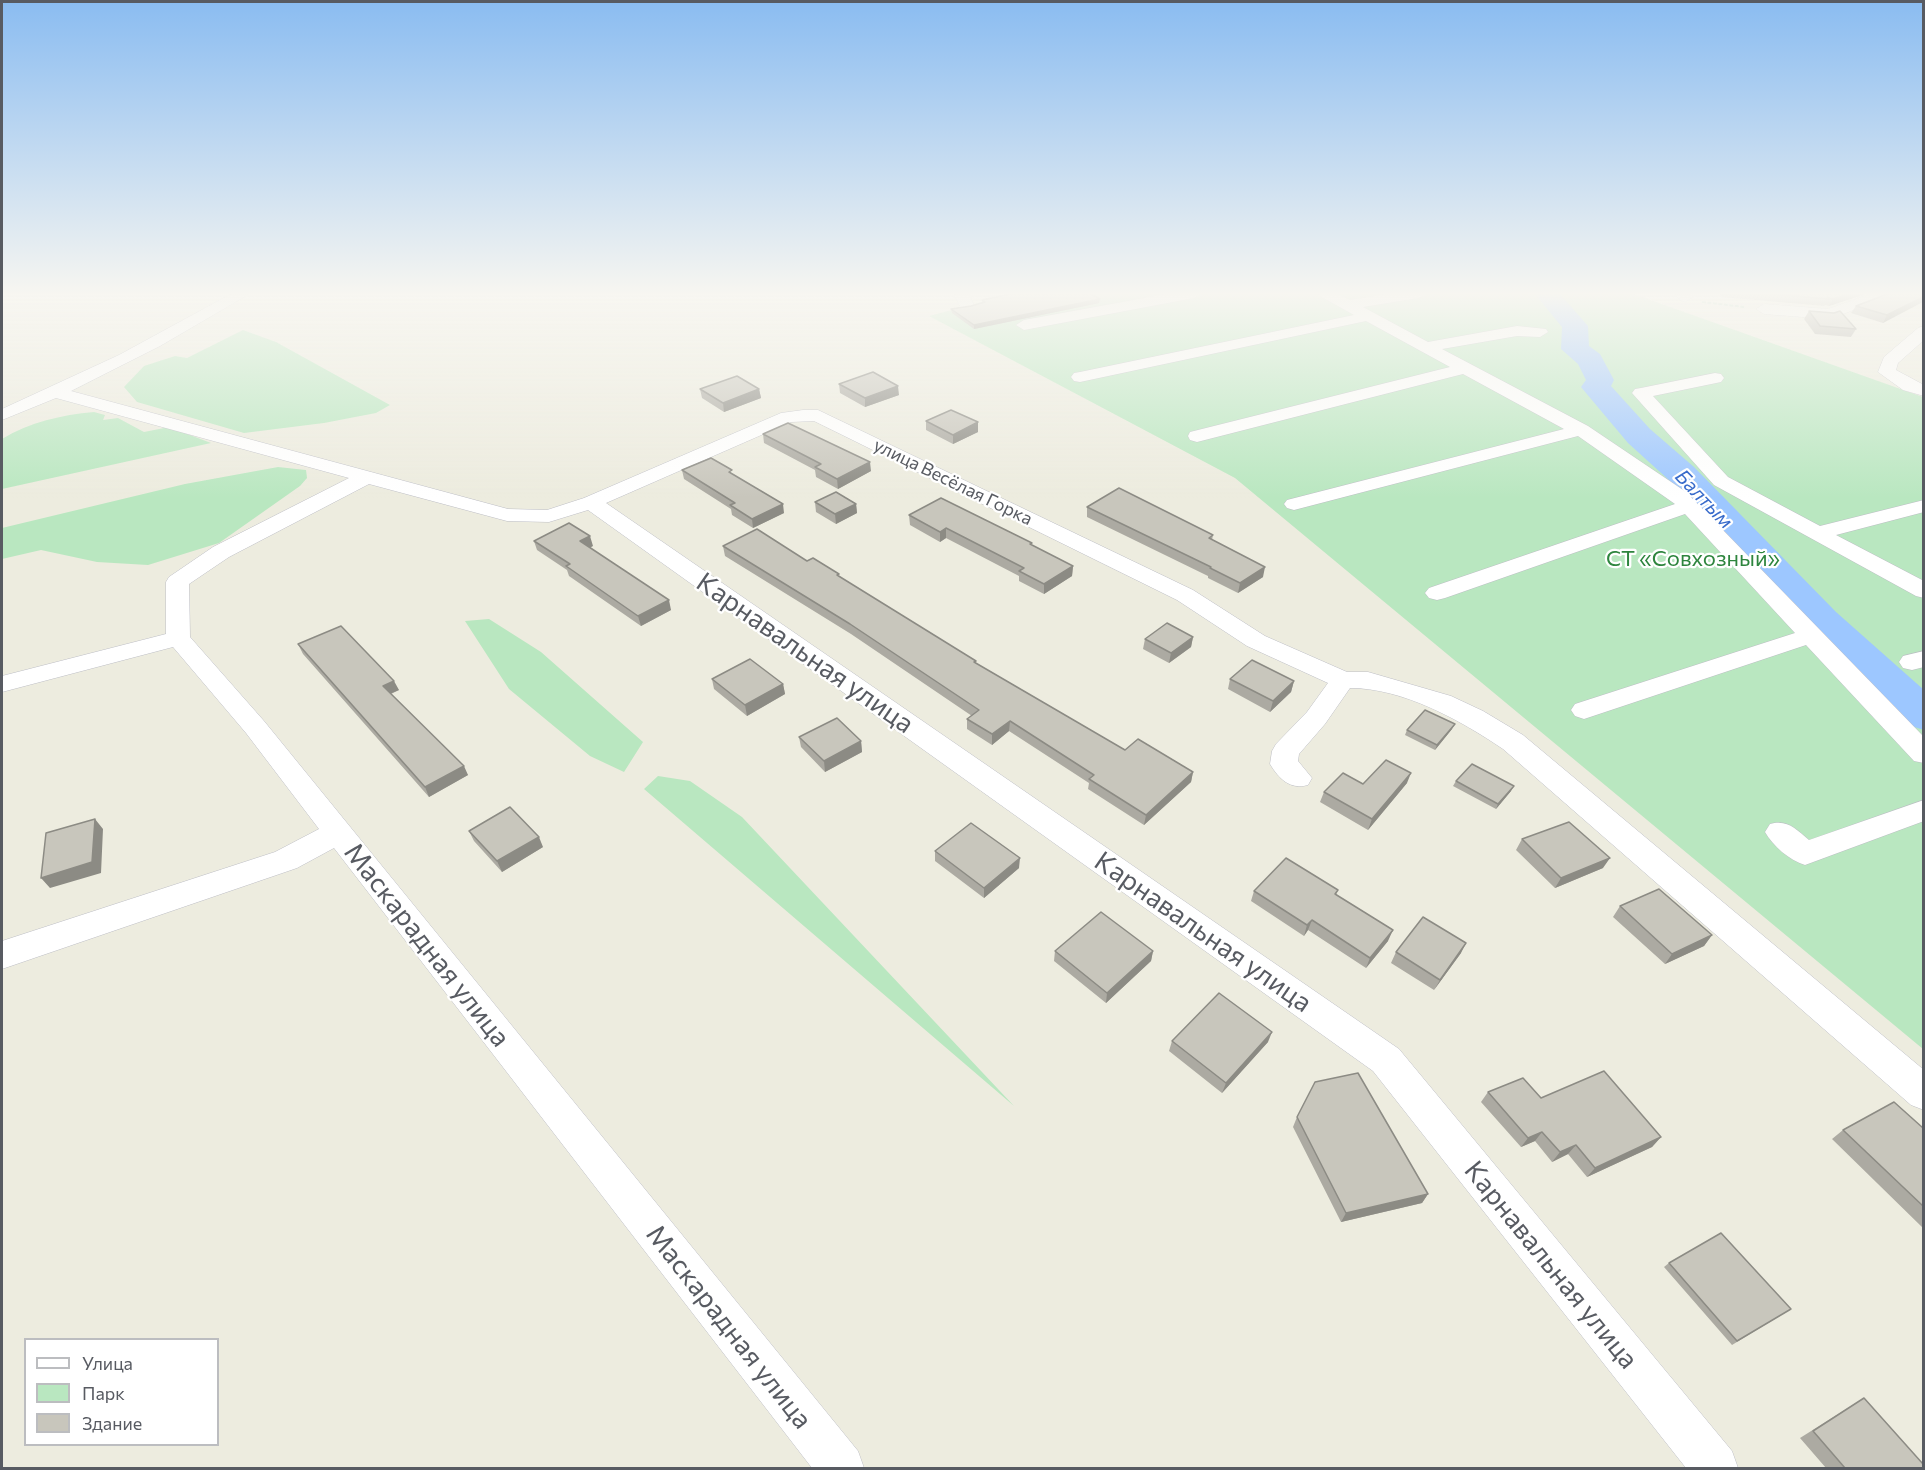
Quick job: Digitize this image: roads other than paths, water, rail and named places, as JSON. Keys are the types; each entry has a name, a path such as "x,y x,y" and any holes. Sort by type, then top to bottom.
{"street":[{"path":"2,415 57,393 118,362"},
{"path":"1080,377 1153,362"},
{"path":"1454,362 1581,430 1658,482 1688,506 1923,754"},
{"path":"1890,362 1887,372 1909,386 1923,391"},
{"path":"1197,436 1466,368"},
{"path":"1715,378 1641,393 1721,481 1923,591"},
{"name":"улица Весёлая Горка","path":"57,393 507,515 549,516 591,502 787,417 803,415 818,417 1185,595 1256,640 1343,680"},
{"path":"1294,504 1581,430"},
{"path":"2,684 178,638 177,582 221,552 365,478"},
{"path":"1658,482 1721,481"},
{"name":"Карнавальная улица","path":"591,502 1386,1060 1715,1468"},
{"path":"1437,593 1688,506"},
{"path":"1817,533 1923,506"},
{"path":"1584,710 1812,635"},
{"name":"Маскарадная улица","path":"178,638 255,727 841,1468"},
{"path":"1298,778 1284,764 1286,751 1316,718 1343,680 1368,680 1442,702 1474,717 1513,742 1923,1093"},
{"path":"1780,832 1804,853 1923,810"},
{"path":"2,955 286,860 338,833"}],"waterway":[{"name":"Балтым","path":"1591,362 1600,380 1596,387 1639,436 1682,474 1822,621 1924,715"}],"park label":[{"name":"СТ «Совхозный»","path":"1693,559"}]}
